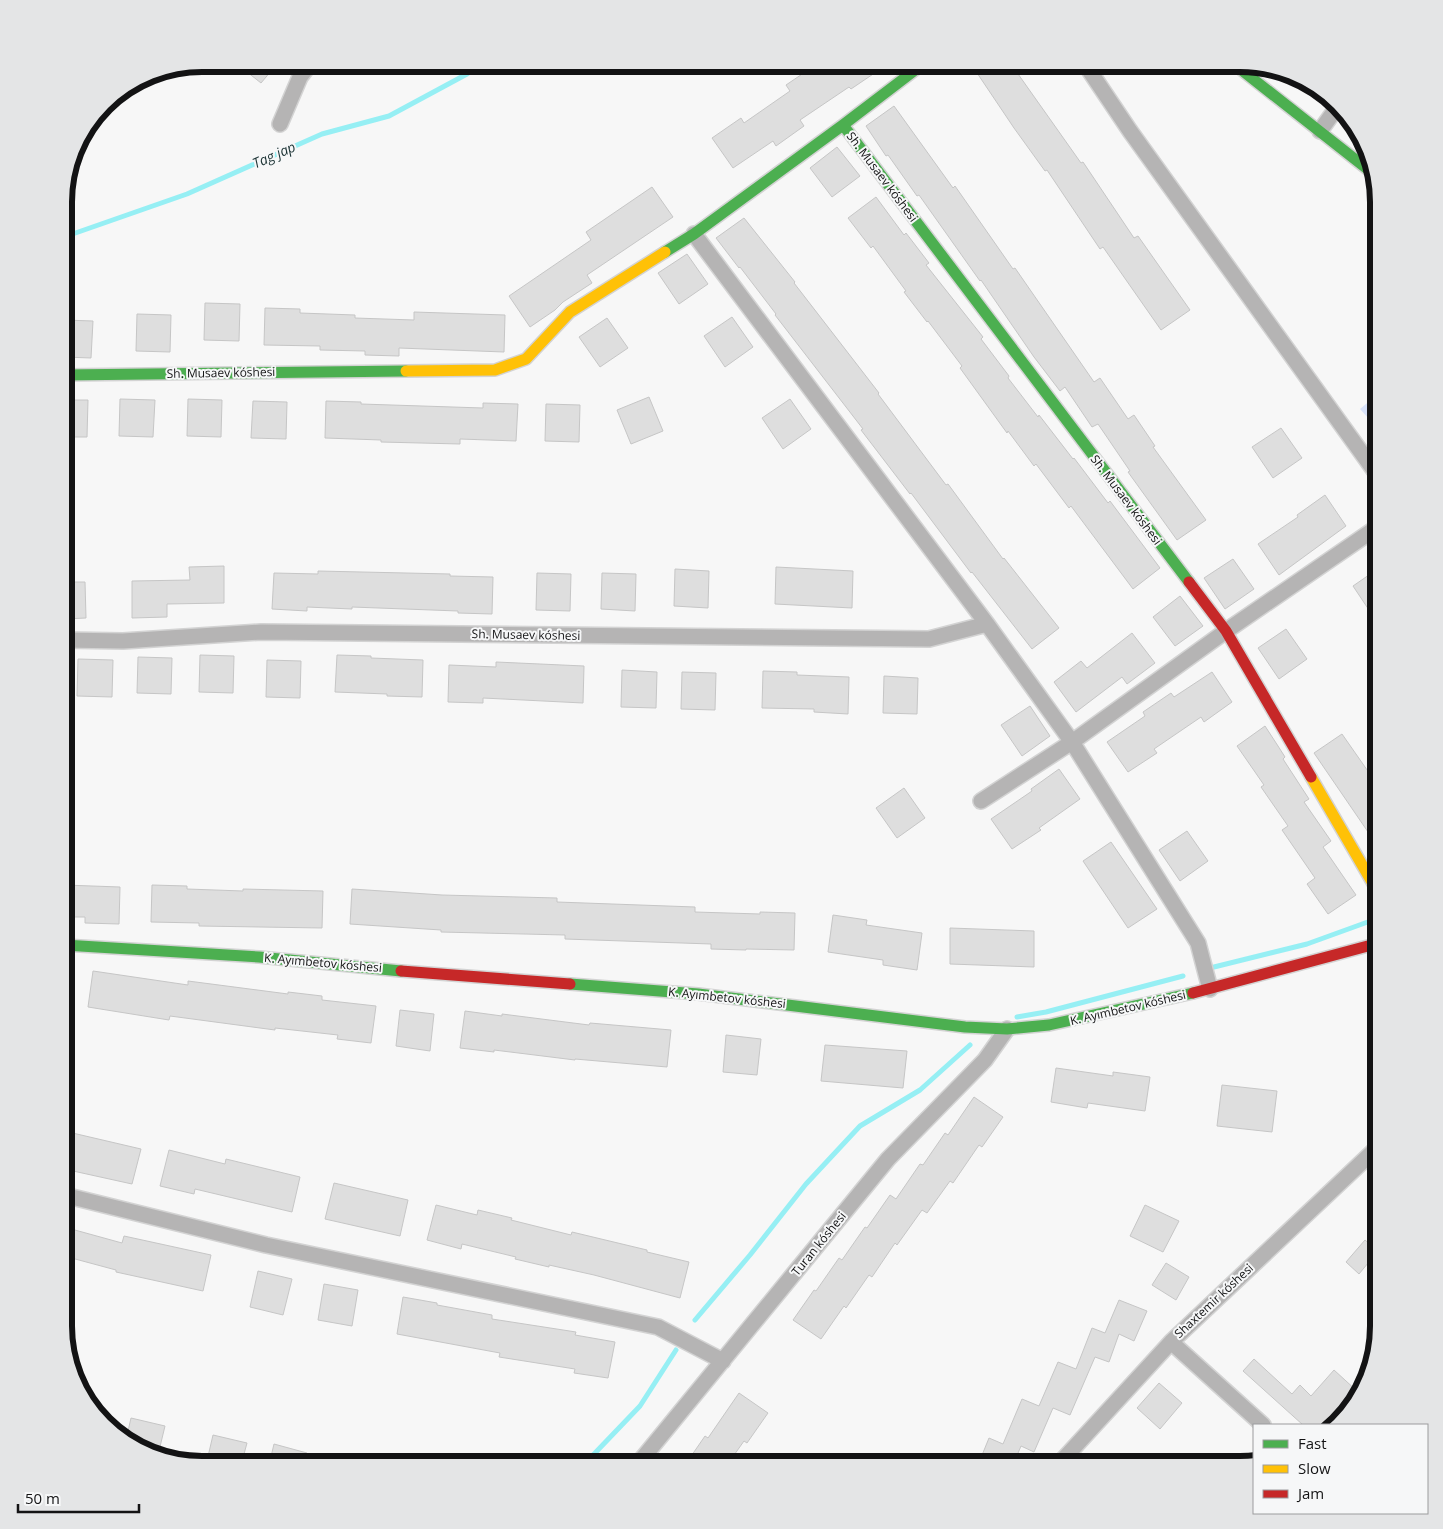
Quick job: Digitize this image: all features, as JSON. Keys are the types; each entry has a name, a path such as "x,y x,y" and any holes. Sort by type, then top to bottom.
{"street":[{"path":"280,124 303,73"},
{"name":"Sh. Musaev kóshesi","path":"73,375 495,370 526,359 570,312 694,234 911,73"},
{"path":"1091,73 1136,139 1370,464"},
{"path":"1246,73 1366,168"},
{"path":"1320,131 1333,112"},
{"name":"Sh. Musaev kóshesi","path":"843,125 1226,631 1370,879"},
{"path":"694,234 987,624 1072,742 1198,943 1210,988"},
{"path":"980,801 1072,742 1226,631 1370,532"},
{"name":"Sh. Musaev kóshesi","path":"73,640 123,641 261,632 930,639 987,624"},
{"name":"K. Ayımbetov kóshesi","path":"73,946 259,957 414,972 698,994 965,1027 1006,1029 1050,1026 1210,988 1370,945"},
{"name":"Turan kóshesi","path":"644,1456 888,1159 985,1060 1006,1029"},
{"name":"Shaxtemir kóshesi","path":"1066,1456 1171,1342 1370,1154"},
{"path":"73,1197 266,1244 658,1327 723,1361"},
{"path":"1171,1342 1263,1424"}],"shaded area":[{"path":"1370,401 1370,420 1360,409"}],"building":[{"path":"248,73 269,73 261,83"},
{"path":"804,73 875,73 851,89 849,87 800,120 804,126 776,146 773,141 733,168 712,138 741,118 744,123 790,91 786,85"},
{"path":"977,73 1017,73 1081,163 1083,162 1134,238 1138,236 1190,310 1161,330 1103,247 1100,249 1047,170 1045,171"},
{"path":"894,106 953,188 955,186 1013,269 1015,268 1094,382 1100,378 1128,419 1134,415 1155,446 1153,447 1206,520 1177,540 1128,472 1130,471 1098,424 1092,427 1065,387 1060,391 1034,357 981,280 919,195 917,196 888,155 886,156 866,126"},
{"path":"837,147 860,176 832,197 810,168"},
{"path":"652,187 673,217 587,275 592,283 530,327 509,296 591,240 586,232"},
{"path":"876,197 904,235 906,233 929,263 926,265 983,337 981,339 1009,376 1008,378 1038,417 1039,415 1074,458 1108,503 1110,501 1160,568 1133,589 1071,506 1069,508 1036,464 1034,466 1008,431 1007,433 960,368 962,366 904,292 906,291 873,246 871,248 848,218"},
{"path":"744,218 879,393 946,485 948,484 1003,559 1059,628 1032,649 910,494 776,314 716,238"},
{"path":"687,254 708,284 679,304 658,273"},
{"path":"205,303 240,304 239,341 204,340"},
{"path":"265,308 300,309 300,313 355,315 355,318 414,320 414,312 505,315 504,352 399,348 399,356 365,355 365,351 320,350 320,346 264,345"},
{"path":"137,314 171,315 170,352 136,351"},
{"path":"732,317 753,347 725,367 704,336"},
{"path":"607,318 628,348 600,367 579,337"},
{"path":"73,320 93,321 91,358 73,357"},
{"path":"649,397 663,431 631,444 617,410"},
{"path":"120,399 155,400 153,437 119,436"},
{"path":"188,399 222,400 221,437 187,436"},
{"path":"790,399 811,429 783,449 762,418"},
{"path":"73,400 88,400 87,437 73,437"},
{"path":"253,401 287,402 286,439 251,438"},
{"path":"326,401 483,408 483,403 518,404 516,441 460,439 460,444 381,442 381,440 325,438"},
{"path":"546,404 580,405 579,442 545,441"},
{"path":"1281,428 1302,458 1273,478 1252,447"},
{"path":"1325,495 1346,526 1279,575 1258,544 1298,517 1297,515"},
{"path":"1233,559 1254,589 1225,609 1204,578"},
{"path":"224,566 224,603 167,604 167,617 132,618 132,581 190,580 189,567"},
{"path":"776,567 853,571 852,608 775,604"},
{"path":"675,569 709,571 708,608 674,606"},
{"path":"318,571 450,574 450,576 493,577 492,614 352,607 352,609 307,607 307,611 272,609 274,573 318,574"},
{"path":"537,573 571,574 570,611 536,610"},
{"path":"602,573 636,574 635,611 601,609"},
{"path":"1370,574 1370,612 1353,586"},
{"path":"73,582 85,582 86,618 73,619"},
{"path":"1180,596 1203,626 1175,646 1153,617"},
{"path":"1286,629 1307,659 1279,679 1258,648"},
{"path":"1132,633 1155,663 1127,684 1122,677 1076,712 1054,682 1081,661 1087,668"},
{"path":"200,655 234,656 233,693 199,692"},
{"path":"337,655 423,660 422,697 335,692"},
{"path":"138,657 172,658 171,694 137,693"},
{"path":"78,659 113,660 112,697 77,696"},
{"path":"267,660 301,661 300,698 266,697"},
{"path":"496,662 584,666 583,703 483,698 483,703 448,702 449,665 496,667"},
{"path":"622,670 657,672 656,708 621,707"},
{"path":"763,671 797,672 797,675 849,677 848,714 814,712 814,709 762,708"},
{"path":"682,672 716,673 715,710 681,709"},
{"path":"1212,672 1232,702 1204,722 1201,717 1154,749 1157,753 1128,772 1107,742 1145,716 1143,712 1171,693 1174,697"},
{"path":"884,676 918,678 917,714 883,713"},
{"path":"1030,706 1050,736 1022,756 1001,725"},
{"path":"1265,726 1285,757 1283,759 1309,799 1304,802 1331,841 1323,847 1356,895 1328,914 1307,884 1315,878 1282,830 1288,826 1261,787 1264,785 1237,746"},
{"path":"1342,734 1370,774 1370,835 1314,753"},
{"path":"1059,769 1080,799 1039,828 1041,830 1012,849 991,819 1032,791 1031,789"},
{"path":"904,788 925,818 897,838 876,808"},
{"path":"1187,831 1208,861 1180,881 1159,850"},
{"path":"1111,842 1157,909 1128,928 1083,861"},
{"path":"73,885 120,887 119,924 85,923 85,917 73,917"},
{"path":"152,885 187,886 187,889 243,891 243,889 323,891 322,928 199,926 199,923 151,922"},
{"path":"352,889 442,895 557,898 557,902 695,907 695,912 795,913 794,950 711,949 711,944 565,939 565,935 441,932 441,930 350,924"},
{"path":"833,915 867,920 866,925 922,933 917,970 883,965 883,960 828,952"},
{"path":"950,928 1034,931 1034,967 950,964"},
{"path":"93,971 188,985 188,981 288,994 288,992 322,996 322,1000 376,1006 371,1043 337,1039 338,1035 275,1028 275,1030 170,1016 169,1020 88,1007"},
{"path":"400,1010 434,1014 430,1051 396,1046"},
{"path":"465,1011 589,1025 590,1023 671,1030 667,1067 460,1048"},
{"path":"726,1035 761,1039 757,1075 723,1072"},
{"path":"825,1045 907,1051 903,1088 821,1081"},
{"path":"1056,1068 1113,1076 1113,1072 1150,1077 1145,1111 1088,1103 1087,1108 1051,1102"},
{"path":"1222,1085 1277,1091 1272,1132 1217,1126"},
{"path":"974,1097 1003,1117 982,1147 979,1145 953,1183 950,1181 927,1213 922,1210 897,1245 895,1243 872,1277 869,1275 846,1308 844,1306 821,1339 793,1320 839,1258 842,1260 865,1227 867,1228 890,1195 896,1199 920,1164 923,1165 945,1133 948,1135"},
{"path":"73,1133 141,1149 132,1184 73,1171"},
{"path":"169,1150 225,1164 226,1159 300,1177 292,1212 195,1189 194,1194 160,1186"},
{"path":"334,1183 408,1200 400,1236 325,1219"},
{"path":"436,1205 477,1215 478,1210 571,1235 572,1232 689,1262 680,1298 594,1275 515,1259 516,1257 462,1244 461,1249 427,1240"},
{"path":"1145,1205 1179,1221 1163,1252 1130,1236"},
{"path":"73,1229 122,1243 124,1236 211,1255 203,1291 116,1272 116,1270 73,1258"},
{"path":"1365,1240 1370,1244 1370,1261 1359,1274 1346,1262"},
{"path":"1166,1263 1189,1277 1176,1300 1152,1285"},
{"path":"258,1271 292,1279 283,1315 250,1307"},
{"path":"324,1284 358,1290 352,1326 318,1320"},
{"path":"403,1297 492,1315 492,1319 576,1332 575,1335 615,1342 608,1378 574,1373 575,1369 499,1357 500,1353 397,1334"},
{"path":"1119,1300 1147,1311 1134,1341 1119,1334 1109,1362 1095,1357 1070,1415 1053,1408 1034,1452 1021,1446 1017,1456 982,1456 989,1438 1003,1444 1022,1399 1039,1406 1058,1362 1076,1369 1092,1328 1105,1333"},
{"path":"1254,1359 1292,1394 1300,1385 1311,1396 1334,1370 1355,1389 1345,1405 1326,1424 1302,1424 1243,1371"},
{"path":"1159,1383 1182,1403 1160,1429 1137,1408"},
{"path":"739,1393 768,1413 747,1443 744,1441 733,1456 691,1456 705,1436 708,1438"},
{"path":"131,1418 165,1426 159,1449 128,1433"},
{"path":"213,1435 247,1443 243,1456 208,1456"},
{"path":"274,1444 307,1453 306,1456 271,1456"}],"waterway":[{"name":"Tag jap","path":"73,234 187,194 322,134 389,116 468,73"},
{"path":"1214,967 1307,944 1370,921"},
{"path":"1017,1017 1046,1012 1183,976"},
{"path":"695,1320 750,1255 806,1184 860,1126 920,1090 970,1045"},
{"path":"592,1456 640,1406 676,1350"}],"traffic: fast":[{"path":"665,252 694,234 911,73"},
{"path":"1245,73 1366,168"},
{"path":"843,125 1189,582"},
{"path":"73,375 406,371"},
{"path":"73,946 259,957 401,971"},
{"path":"570,984 698,994 965,1027 1007,1029 1049,1025 1193,993"}],"traffic: slow":[{"path":"406,371 495,370 526,359 570,312 665,252"},
{"path":"1311,777 1370,879"}],"traffic: jam":[{"path":"1189,582 1226,631 1311,777"},
{"path":"1193,993 1370,945"},
{"path":"401,971 570,984"}]}
